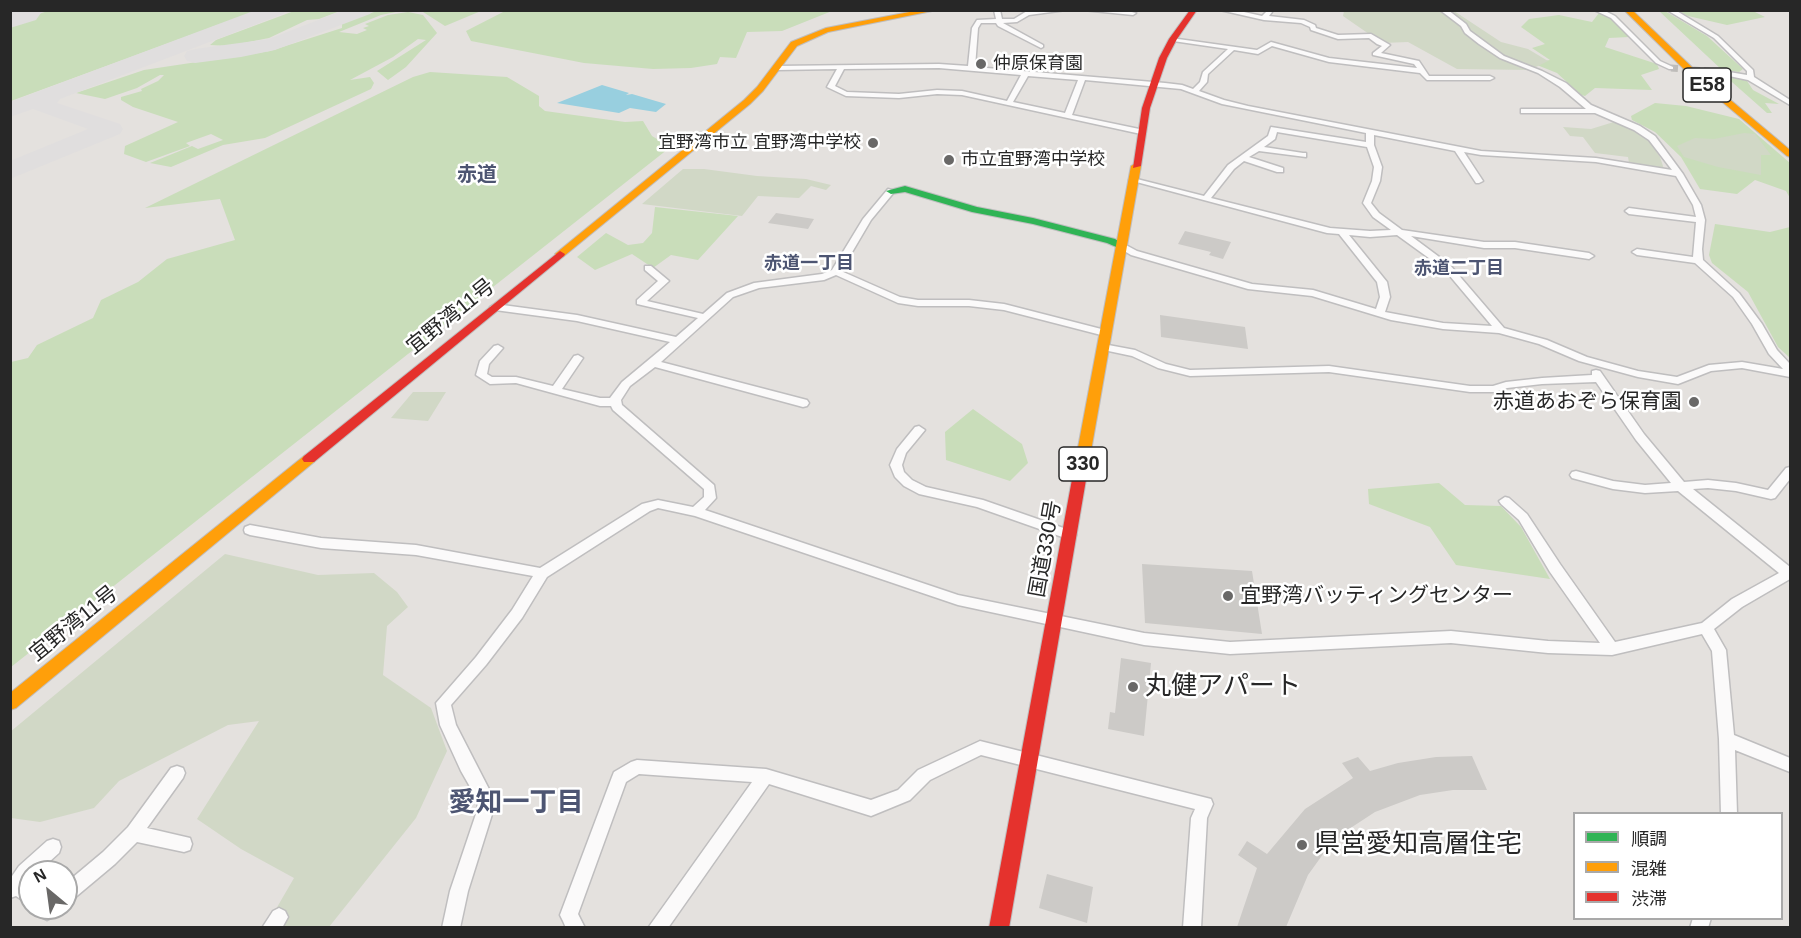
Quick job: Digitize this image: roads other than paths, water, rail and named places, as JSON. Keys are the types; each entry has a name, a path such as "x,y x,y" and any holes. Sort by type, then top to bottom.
{"main road":[{"name":"宜野湾11号","path":"10,703 747,102 772,68 794,45 819,32 934,10"},
{"name":"国道330号","path":"999,927 1142,132 1153,83 1173,39 1194,10"},
{"name":"E58","path":"1627,10 1693,73 1791,154"},
{"name":"E58","path":"1644,13 1703,68 1791,141"},
{"path":"891,190 905,189 975,210 1034,221 1111,241 1121,246"}],"street":[{"path":"997,10 998,21 1006,30 1041,46"},
{"path":"971,68 975,28 979,21 1015,21 1027,13 1064,10"},
{"path":"1086,10 1134,13"},
{"path":"1223,10 1264,18 1302,21 1313,26 1313,29 1338,37 1371,36 1379,43 1387,45 1375,54 1417,62 1426,78 1490,78"},
{"path":"1443,10 1464,25 1467,32 1495,53 1563,85 1595,111 1638,128 1652,138 1679,174 1697,205 1701,220 1697,249 1698,261"},
{"path":"1597,10 1612,17 1658,62 1671,68"},
{"path":"1670,10 1716,37 1751,71 1750,78"},
{"path":"1264,18 1269,11"},
{"path":"1173,39 1258,52 1272,44 1329,60 1422,71"},
{"path":"1195,91 1203,82 1205,73 1232,49"},
{"path":"772,68 928,66 1153,83 1195,91 1230,104 1458,149 1587,159 1679,174"},
{"path":"842,67 831,87 846,94 899,96 937,92 962,93 1142,132"},
{"path":"1717,72 1750,78 1791,103"},
{"path":"1009,104 1026,73"},
{"path":"1067,117 1083,76"},
{"path":"1524,111 1595,111"},
{"path":"1206,199 1231,167 1272,137 1274,129 1370,145"},
{"path":"1370,133 1370,145 1378,167 1376,181 1367,203 1376,215 1447,267 1500,330"},
{"path":"1257,148 1303,155"},
{"path":"1458,149 1479,181"},
{"path":"1243,158 1280,170"},
{"path":"1132,180 1343,233 1400,232 1484,245 1515,245 1589,256"},
{"path":"696,512 710,498 710,488 617,407 615,400 626,384 730,295 743,289 824,277 836,272 867,219 891,190"},
{"path":"1629,211 1701,220"},
{"path":"1343,233 1382,282 1385,297 1379,314"},
{"path":"1121,246 1134,254 1234,283 1313,293 1379,314 1443,326 1500,330 1543,342 1583,359 1638,374 1678,381 1709,368 1742,365 1791,372"},
{"path":"1637,252 1698,261 1736,295 1757,324 1773,352 1791,372"},
{"path":"648,268 664,281 640,302 705,317"},
{"path":"836,272 898,300 1004,307 1104,340 1162,366 1190,373 1329,369 1470,389 1494,389 1506,385 1542,381 1599,378"},
{"path":"495,307 577,318 678,341"},
{"path":"498,348 484,363 481,375 490,381 516,380 600,402 616,402"},
{"path":"556,390 578,358"},
{"path":"452,927 459,891 486,808 485,798 466,766 448,725 443,703 481,661 517,614 542,573 646,507 658,504 696,512 958,600 1144,639 1230,648 1451,637 1548,647 1612,649 1707,628 1737,603 1790,573 1682,487 1640,437 1583,359"},
{"path":"653,363 803,403"},
{"path":"919,430 901,452 896,465 899,474 908,483 923,491 979,503 1070,535"},
{"path":"1576,475 1613,485 1645,489 1708,484 1772,495 1791,471"},
{"path":"1505,501 1524,517 1555,568 1612,649"},
{"path":"250,530 321,543 416,550 542,573"},
{"path":"1707,628 1719,650 1727,739 1729,812"},
{"path":"1727,739 1791,765"},
{"path":"576,927 569,915 620,777 637,767 766,776 871,808 904,795 924,775 980,748 1204,804 1199,818 1192,927"},
{"path":"78,884 134,833 177,774"},
{"path":"657,927 766,776"},
{"path":"134,833 184,844"},
{"path":"39,860 53,848"}],"water":[{"path":"602,85 629,93 626,95 632,94 666,104 656,112 630,108 619,113 557,103"}],"tunnel":[{"path":"1671,68 1717,72"}],"place":[{"name":"仲原保育園","path":"981,64"},
{"name":"宜野湾市立 宜野湾中学校","path":"873,143"},
{"name":"市立宜野湾中学校","path":"949,160"},
{"name":"赤道あおぞら保育園","path":"1694,402"},
{"name":"宜野湾バッティングセンター","path":"1228,596"},
{"name":"丸健アパート","path":"1133,687"},
{"name":"県営愛知高層住宅","path":"1302,845"}],"district":[{"name":"赤道","path":"477,175"},
{"name":"赤道一丁目","path":"809,264"},
{"name":"赤道二丁目","path":"1459,269"},
{"name":"愛知一丁目","path":"516,804"}]}
